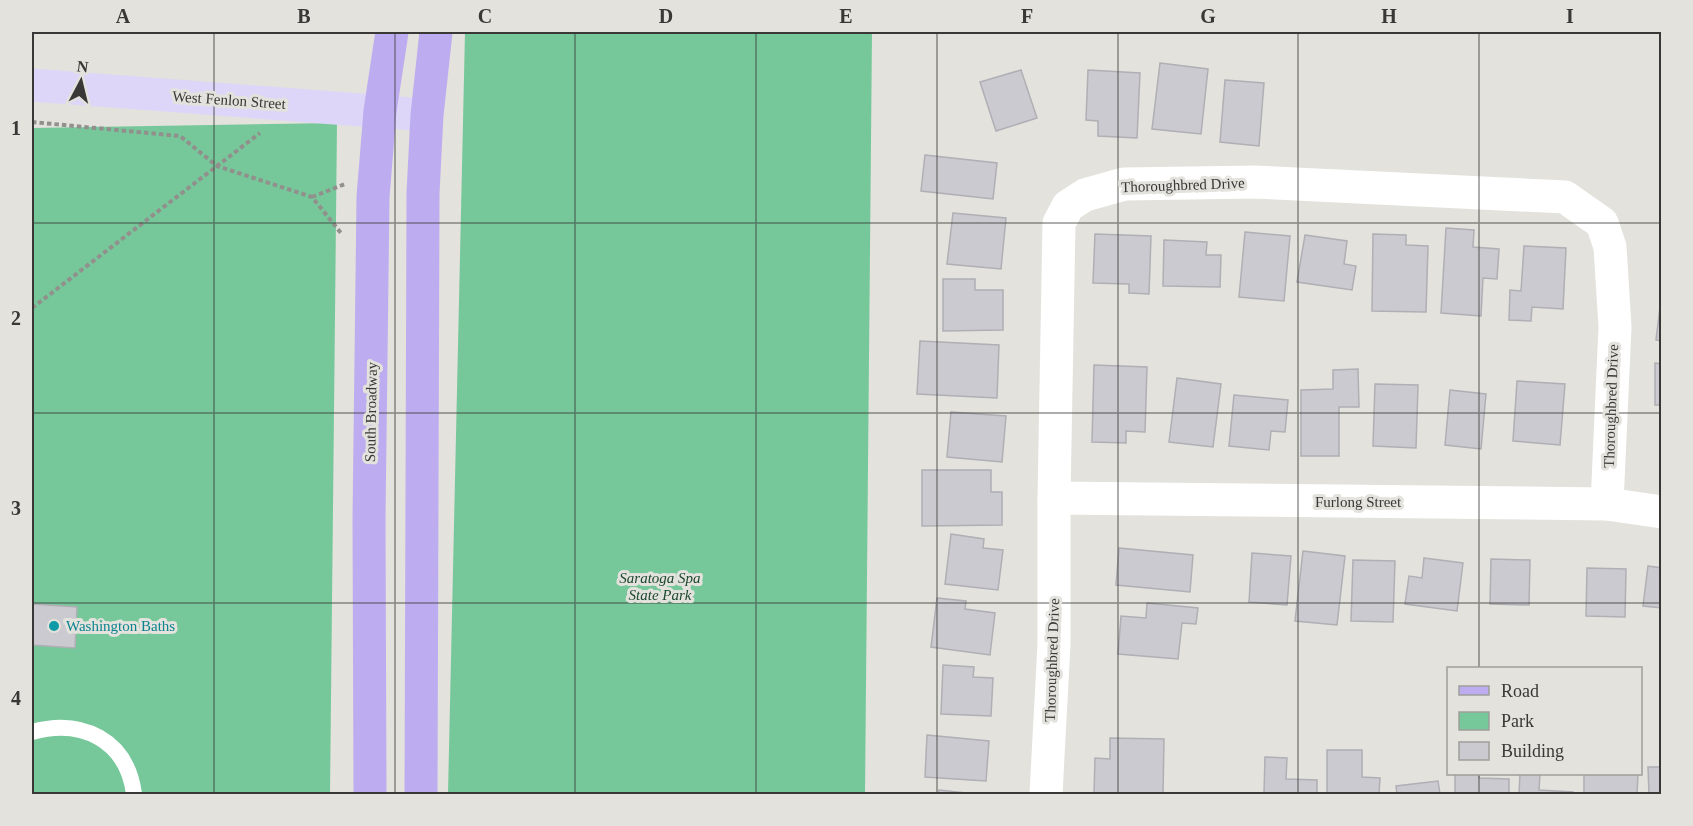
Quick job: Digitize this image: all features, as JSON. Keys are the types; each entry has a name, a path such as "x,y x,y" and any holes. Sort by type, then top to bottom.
{"main road":[{"name":"South Broadway","path":"370,795 369,519 373,197 380,111 392,32"},
{"path":"421,795 423,193 427,115 436,32"}],"street":[{"name":"West Fenlon Street","path":"32,86 427,115"},
{"name":"Thoroughbred Drive","path":"1046,795 1054,644 1059,224 1068,206 1085,195 1124,184 1256,182 1565,197 1602,223 1610,247 1615,327 1607,504"},
{"name":"Furlong Street","path":"1054,498 1607,504 1662,512"}],"lane":[{"path":"32,732 51,727 78,729 102,739 120,755 132,778 134,795"}],"path":[{"path":"32,308 297,105"},
{"path":"32,122 180,136 218,166 312,197 345,238"},
{"path":"312,197 345,184"}],"green space":[{"name":"Saratoga Spa State Park","path":"465,32 872,32 865,794 448,794"},
{"path":"337,123 330,794 32,794 32,128"}],"building":[{"path":"1160,63 1208,69 1201,134 1152,129"},
{"path":"1021,70 1037,118 996,131 980,82"},
{"path":"1088,70 1140,73 1137,138 1098,136 1098,121 1086,120"},
{"path":"1225,80 1264,83 1259,146 1220,142"},
{"path":"925,155 997,163 993,199 921,191"},
{"path":"1660,173 1662,173 1662,215 1660,215"},
{"path":"953,213 1006,218 1001,269 947,264"},
{"path":"1446,228 1474,230 1473,247 1499,249 1497,279 1483,278 1481,316 1441,313"},
{"path":"1245,232 1290,236 1284,301 1239,297"},
{"path":"1095,234 1151,236 1149,294 1129,293 1129,284 1093,283"},
{"path":"1373,234 1406,235 1406,245 1428,246 1426,312 1372,311"},
{"path":"1305,235 1347,241 1344,264 1356,266 1352,290 1297,282"},
{"path":"1164,240 1207,242 1206,255 1221,255 1220,287 1163,286"},
{"path":"1524,246 1566,248 1563,309 1532,307 1531,321 1509,320 1510,290 1521,291"},
{"path":"943,279 975,279 975,290 1003,290 1003,330 943,331"},
{"path":"1662,299 1662,341 1656,340"},
{"path":"920,341 999,345 997,398 917,394"},
{"path":"1655,363 1662,364 1662,405 1655,405"},
{"path":"1094,365 1147,367 1145,432 1126,431 1126,443 1092,442"},
{"path":"1358,369 1359,407 1339,407 1339,456 1301,456 1301,390 1333,389 1333,370"},
{"path":"1177,378 1221,384 1213,447 1169,442"},
{"path":"1517,381 1565,384 1560,445 1513,441"},
{"path":"1375,384 1418,385 1416,448 1373,446"},
{"path":"1450,390 1486,394 1481,449 1445,445"},
{"path":"1234,395 1288,400 1285,432 1271,431 1269,450 1229,446"},
{"path":"951,412 1006,416 1002,462 947,457"},
{"path":"922,470 991,470 991,492 1002,492 1002,525 922,526"},
{"path":"951,534 984,539 983,548 1003,550 998,590 945,584"},
{"path":"1119,548 1193,555 1190,592 1116,585"},
{"path":"1303,551 1345,556 1337,625 1295,621"},
{"path":"1252,553 1291,556 1287,605 1249,602"},
{"path":"1424,558 1463,563 1457,611 1405,604 1409,576 1422,578"},
{"path":"1491,559 1530,560 1529,605 1490,604"},
{"path":"1353,560 1395,561 1393,622 1351,621"},
{"path":"1648,566 1662,568 1662,608 1643,606"},
{"path":"1587,568 1626,569 1625,617 1586,616"},
{"path":"937,598 966,601 965,609 995,613 990,655 931,647"},
{"path":"1147,603 1198,608 1196,624 1182,623 1178,659 1118,654 1121,616 1146,618"},
{"name":"Washington Baths","path":"32,604 77,607 75,648 32,645"},
{"path":"943,665 974,667 973,677 993,678 991,716 941,714"},
{"path":"927,735 989,741 986,781 925,777"},
{"path":"1110,738 1164,739 1163,794 1094,794 1095,758 1110,759"},
{"path":"1327,750 1362,750 1362,777 1380,778 1379,794 1327,794"},
{"path":"1265,757 1287,758 1286,779 1317,780 1317,794 1264,794"},
{"path":"1648,767 1662,767 1662,794 1649,794"},
{"path":"1455,775 1509,779 1509,794 1455,794"},
{"path":"1520,775 1540,775 1539,790 1573,792 1573,794 1519,794"},
{"path":"1584,775 1638,775 1637,794 1584,794"},
{"path":"1438,781 1440,794 1397,794 1396,786"},
{"path":"939,790 967,793 938,794"}],"place":[{"name":"Washington Baths","path":"54,626"}]}
